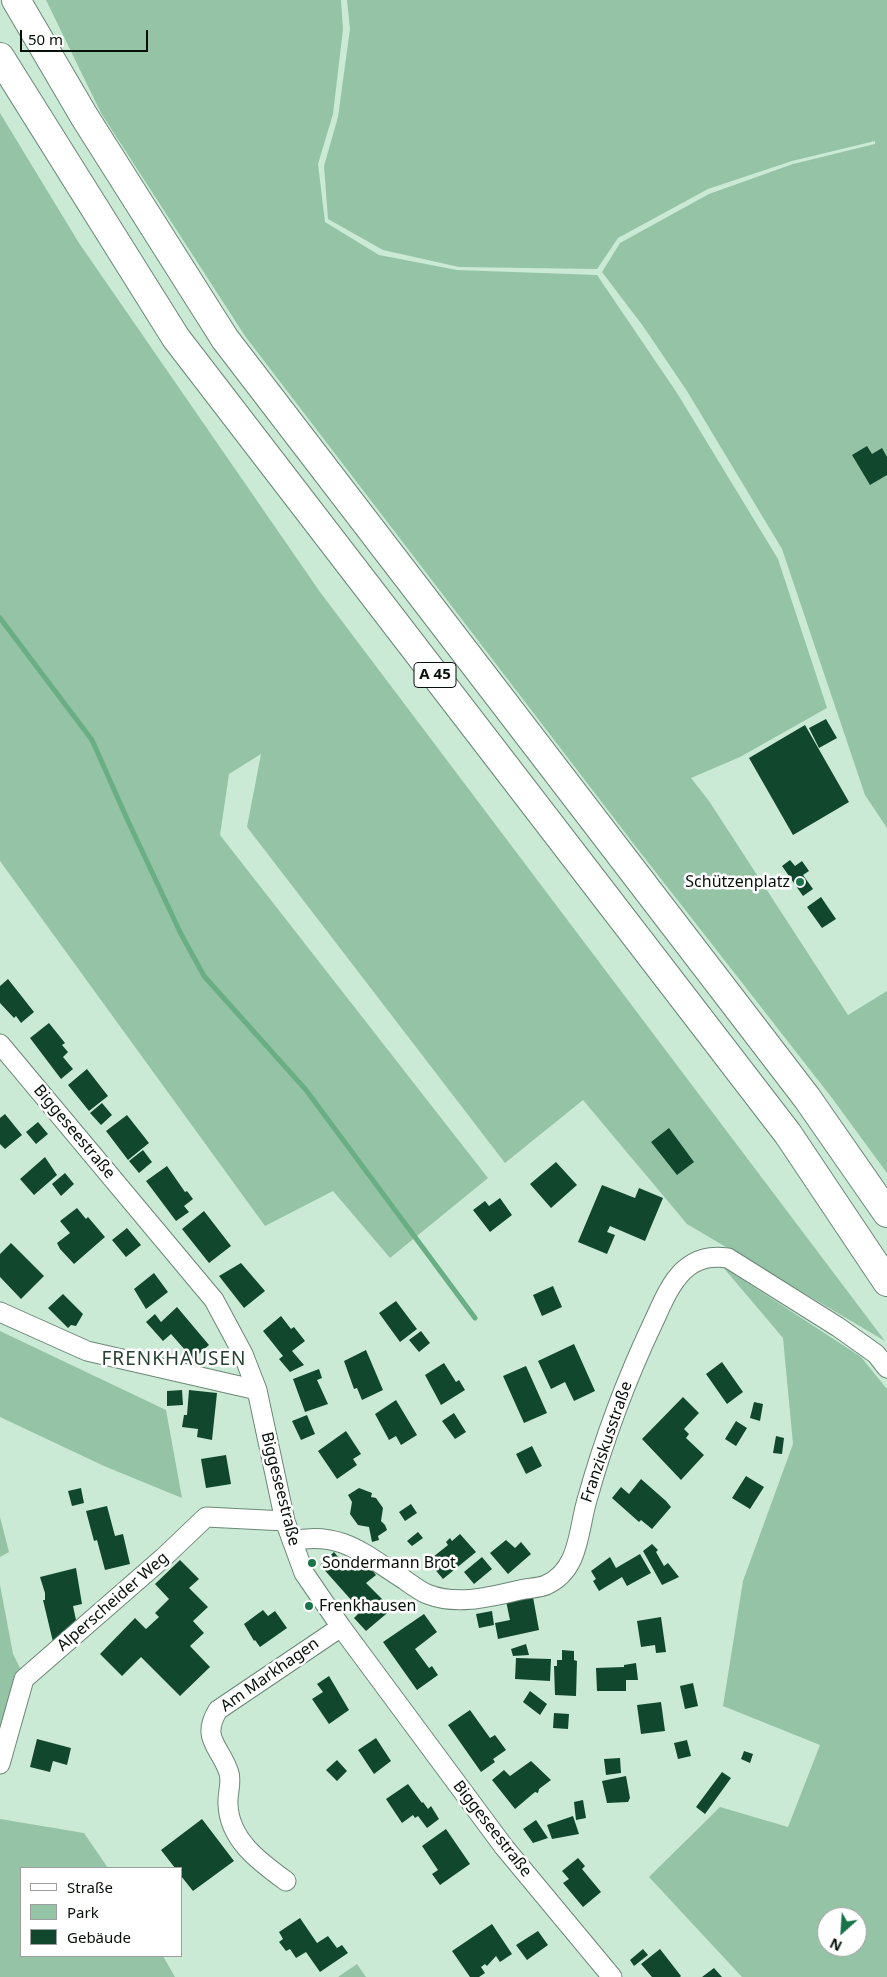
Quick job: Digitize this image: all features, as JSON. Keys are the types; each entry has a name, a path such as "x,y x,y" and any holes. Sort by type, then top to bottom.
{"highway":[{"name":"A 45","path":"16,0 84,116 225,339 807,1098 887,1213"},
{"name":"A 45","path":"0,57 176,338 788,1134 887,1282"}],"street":[{"name":"Biggeseestraße","path":"0,1044 214,1300 243,1354 257,1390 285,1521 304,1573 340,1627 504,1847 612,1977"},
{"name":"Franziskusstraße","path":"292,1540 313,1537 343,1541 426,1594 443,1599 462,1600 498,1595 546,1584 562,1573 576,1552 586,1502 609,1430 623,1390 662,1304 684,1271 710,1256 728,1258 838,1327 876,1354 887,1368"},
{"path":"0,1312 87,1351 257,1390"},
{"name":"Alperscheider Weg","path":"0,1764 24,1679 163,1558 206,1517 285,1521"},
{"name":"Am Markhagen","path":"286,1881 254,1858 230,1823 228,1804 230,1775 210,1737 210,1722 218,1710 340,1627"}],"green space":[{"path":"46,0 341,0 343,29 333,114 318,164 325,222 379,255 457,270 597,275 677,393 778,559 827,708 740,757 691,778 709,801 848,1015 887,991 887,1173 832,1098 633,843 245,336 101,113"},
{"path":"347,0 887,0 887,828 865,795 782,549 687,391 643,326 602,272 620,243 709,194 793,164 875,144 875,141 792,161 708,189 618,238 597,269 459,267 383,250 328,219 324,166 338,117 350,29"},
{"path":"0,113 79,243 320,592 885,1341 687,1224 583,1100 505,1163 247,827 261,754 229,774 220,835 488,1178 390,1258 333,1191 265,1226 0,861"},
{"path":"722,1266 861,1357 887,1389 887,1977 742,1977 649,1877 720,1807 788,1827 820,1745 723,1706 743,1581 793,1444 783,1338"},
{"path":"0,1331 166,1410 182,1498 104,1466 0,1417"},
{"path":"0,1517 9,1552 0,1557"},
{"path":"0,1585 13,1654 24,1676 0,1753"},
{"path":"0,1819 84,1833 107,1867 20,1867 20,1957 164,1957 175,1977 0,1977"},
{"path":"357,1964 366,1977 338,1977"}],"building":[{"path":"867,446 872,454 882,448 887,457 887,475 870,485 852,455"},
{"path":"826,719 837,738 819,748 809,728"},
{"path":"805,725 849,802 793,835 749,758"},
{"name":"Schützenplatz","path":"790,860 795,866 802,861 809,871 803,875 813,889 803,896 782,866"},
{"path":"821,897 836,919 822,928 807,907"},
{"path":"8,979 34,1012 21,1023 16,1016 14,1018 0,1003 0,986"},
{"path":"49,1023 65,1043 62,1045 68,1052 63,1057 73,1069 61,1079 30,1038"},
{"path":"87,1069 108,1096 89,1111 68,1085"},
{"path":"102,1103 112,1115 101,1125 90,1113"},
{"path":"5,1114 22,1135 5,1149 0,1144 0,1118"},
{"path":"127,1115 149,1143 128,1160 106,1131"},
{"path":"38,1122 48,1134 36,1144 26,1132"},
{"path":"669,1128 694,1162 677,1175 651,1142"},
{"path":"143,1150 152,1162 139,1173 129,1161"},
{"path":"45,1157 57,1175 34,1195 20,1179"},
{"path":"556,1162 577,1185 551,1208 530,1184"},
{"path":"167,1166 185,1192 187,1191 193,1199 184,1206 189,1212 176,1221 146,1181"},
{"path":"65,1173 74,1184 61,1196 52,1184"},
{"path":"602,1185 635,1198 639,1188 663,1198 645,1241 610,1226 607,1232 615,1235 607,1254 578,1242"},
{"path":"500,1198 512,1215 490,1232 473,1210 485,1201 489,1206"},
{"path":"77,1208 86,1219 88,1217 105,1237 74,1264 57,1243 70,1233 60,1221"},
{"path":"204,1211 231,1246 209,1263 182,1229"},
{"path":"127,1228 141,1245 126,1257 112,1240"},
{"path":"11,1243 44,1276 21,1299 0,1277 0,1254"},
{"path":"241,1263 265,1291 244,1308 219,1276"},
{"path":"154,1273 168,1292 146,1309 134,1289"},
{"path":"553,1286 562,1307 542,1316 533,1295"},
{"path":"63,1294 83,1314 76,1326 71,1325 68,1328 48,1308"},
{"path":"396,1301 417,1329 400,1342 379,1313"},
{"path":"177,1307 209,1345 193,1359 171,1334 163,1341 146,1322 155,1314 161,1322"},
{"path":"281,1316 291,1329 294,1327 305,1341 292,1351 304,1365 290,1372 279,1359 283,1356 263,1331"},
{"path":"421,1331 430,1343 419,1352 409,1340"},
{"path":"574,1344 595,1391 574,1401 565,1382 551,1389 538,1361"},
{"path":"366,1350 383,1390 362,1400 357,1388 354,1389 344,1361"},
{"path":"722,1362 743,1392 727,1404 706,1374"},
{"path":"444,1363 456,1382 459,1380 465,1390 441,1405 425,1375"},
{"path":"526,1366 547,1413 524,1423 503,1376"},
{"path":"319,1369 322,1378 317,1380 328,1404 305,1412 293,1379"},
{"path":"182,1390 183,1405 167,1406 167,1391"},
{"path":"189,1390 217,1393 212,1440 197,1437 198,1429 182,1427 184,1415 187,1415"},
{"path":"683,1397 699,1413 684,1429 689,1434 686,1438 704,1455 681,1480 642,1439"},
{"path":"396,1400 417,1435 401,1445 396,1436 389,1440 375,1414"},
{"path":"754,1402 763,1404 760,1421 750,1418"},
{"path":"454,1413 466,1432 455,1439 442,1421"},
{"path":"307,1415 315,1434 301,1440 292,1421"},
{"path":"736,1421 747,1428 736,1446 725,1439"},
{"path":"346,1431 361,1454 353,1459 357,1465 337,1479 318,1451"},
{"path":"776,1436 784,1438 782,1454 773,1453"},
{"path":"532,1446 542,1466 526,1474 516,1454"},
{"path":"226,1455 231,1484 206,1488 201,1459"},
{"path":"746,1476 764,1487 750,1509 732,1498"},
{"path":"641,1479 671,1507 652,1529 641,1520 639,1522 612,1498 621,1487 629,1494"},
{"path":"81,1488 84,1503 72,1506 68,1491"},
{"path":"359,1488 372,1493 371,1497 376,1498 383,1508 381,1521 387,1530 378,1536 379,1540 372,1542 369,1527 358,1525 350,1514 352,1502 348,1495"},
{"path":"411,1504 417,1513 405,1521 399,1512"},
{"path":"107,1506 115,1536 123,1534 130,1564 105,1570 97,1540 94,1541 86,1511"},
{"path":"418,1532 423,1538 412,1546 407,1541"},
{"path":"460,1534 476,1552 443,1579 428,1561 448,1545 446,1542 450,1538 452,1541"},
{"path":"506,1540 515,1548 521,1542 531,1554 508,1574 490,1553"},
{"path":"652,1544 658,1550 656,1552 664,1566 668,1563 679,1577 662,1585 643,1551"},
{"path":"334,1552 343,1563 346,1561 355,1571 363,1564 368,1570 370,1568 376,1575 366,1583 392,1609 366,1631 354,1618 361,1611 320,1565"},
{"path":"640,1554 651,1573 627,1586 622,1577 599,1591 593,1581 596,1579 591,1571 610,1557 616,1568"},
{"path":"482,1557 492,1569 474,1584 464,1572"},
{"path":"180,1560 199,1579 189,1588 208,1607 193,1621 204,1633 190,1646 210,1667 180,1696 141,1657 122,1676 100,1654 135,1618 146,1629 159,1617 155,1613 169,1599 155,1584"},
{"path":"76,1568 82,1604 73,1606 76,1620 53,1642 43,1600 45,1600 45,1593 40,1577"},
{"path":"533,1597 539,1630 498,1639 495,1623 510,1620 506,1601"},
{"path":"263,1610 268,1616 275,1611 287,1628 260,1647 244,1624"},
{"path":"492,1611 494,1625 479,1628 476,1614"},
{"path":"424,1614 437,1632 415,1649 429,1668 432,1666 438,1675 417,1690 383,1642"},
{"path":"661,1617 666,1652 656,1653 655,1645 641,1647 637,1621"},
{"path":"526,1644 529,1655 513,1656 511,1649"},
{"path":"562,1650 574,1651 574,1660 577,1661 576,1696 555,1695 554,1666 557,1666 557,1660 562,1660"},
{"path":"516,1658 551,1659 550,1681 515,1679"},
{"path":"636,1663 638,1680 626,1680 626,1691 597,1691 596,1668 624,1667 624,1665"},
{"path":"329,1676 349,1710 329,1724 312,1699 323,1692 317,1684"},
{"path":"693,1683 698,1706 685,1709 680,1686"},
{"path":"530,1691 547,1704 540,1715 523,1702"},
{"path":"661,1702 665,1731 641,1734 637,1705"},
{"path":"470,1710 490,1738 495,1735 506,1750 493,1759 495,1762 481,1772 448,1725"},
{"path":"554,1713 569,1714 568,1729 553,1728"},
{"path":"376,1738 391,1761 374,1774 358,1750"},
{"path":"37,1739 71,1748 67,1765 53,1761 50,1772 30,1767"},
{"path":"687,1740 691,1756 678,1759 674,1743"},
{"path":"744,1751 753,1754 750,1763 741,1759"},
{"path":"620,1758 621,1773 606,1775 604,1759"},
{"path":"337,1760 347,1771 337,1781 326,1770"},
{"path":"531,1761 551,1780 539,1789 538,1793 535,1792 515,1809 492,1780 504,1770 510,1776"},
{"path":"722,1772 731,1778 705,1814 696,1807"},
{"path":"626,1776 630,1798 628,1802 607,1803 602,1781"},
{"path":"408,1784 428,1809 431,1806 439,1819 427,1828 418,1816 415,1818 413,1815 402,1823 386,1799"},
{"path":"583,1800 586,1818 576,1820 574,1802"},
{"path":"573,1816 579,1834 552,1839 547,1825"},
{"path":"202,1819 234,1861 193,1891 182,1877 182,1867 174,1867 161,1850"},
{"path":"536,1820 548,1838 533,1843 523,1829"},
{"path":"446,1829 470,1864 440,1885 432,1874 438,1870 422,1846"},
{"path":"578,1858 585,1866 582,1869 601,1892 583,1907 563,1883 569,1879 562,1871"},
{"path":"300,1918 317,1943 328,1936 337,1948 342,1945 348,1953 320,1972 306,1952 296,1958 290,1949 286,1951 279,1942 283,1939 279,1932"},
{"path":"492,1924 512,1954 500,1962 496,1956 487,1966 485,1964 481,1967 485,1973 479,1977 470,1977 452,1951"},
{"path":"538,1931 548,1945 527,1960 516,1945"},
{"path":"643,1949 648,1955 634,1966 630,1960"},
{"path":"660,1949 680,1977 652,1977 641,1964"},
{"path":"714,1968 722,1977 702,1977"}],"waterway":[{"path":"0,618 92,740 181,934 204,976 306,1090 475,1318"}],"place":[{"name":"Schützenplatz","path":"800,882"},
{"name":"Sondermann Brot","path":"312,1563"},
{"name":"Frenkhausen","path":"309,1606"}],"district":[{"name":"FRENKHAUSEN","path":"174,1360"}]}
